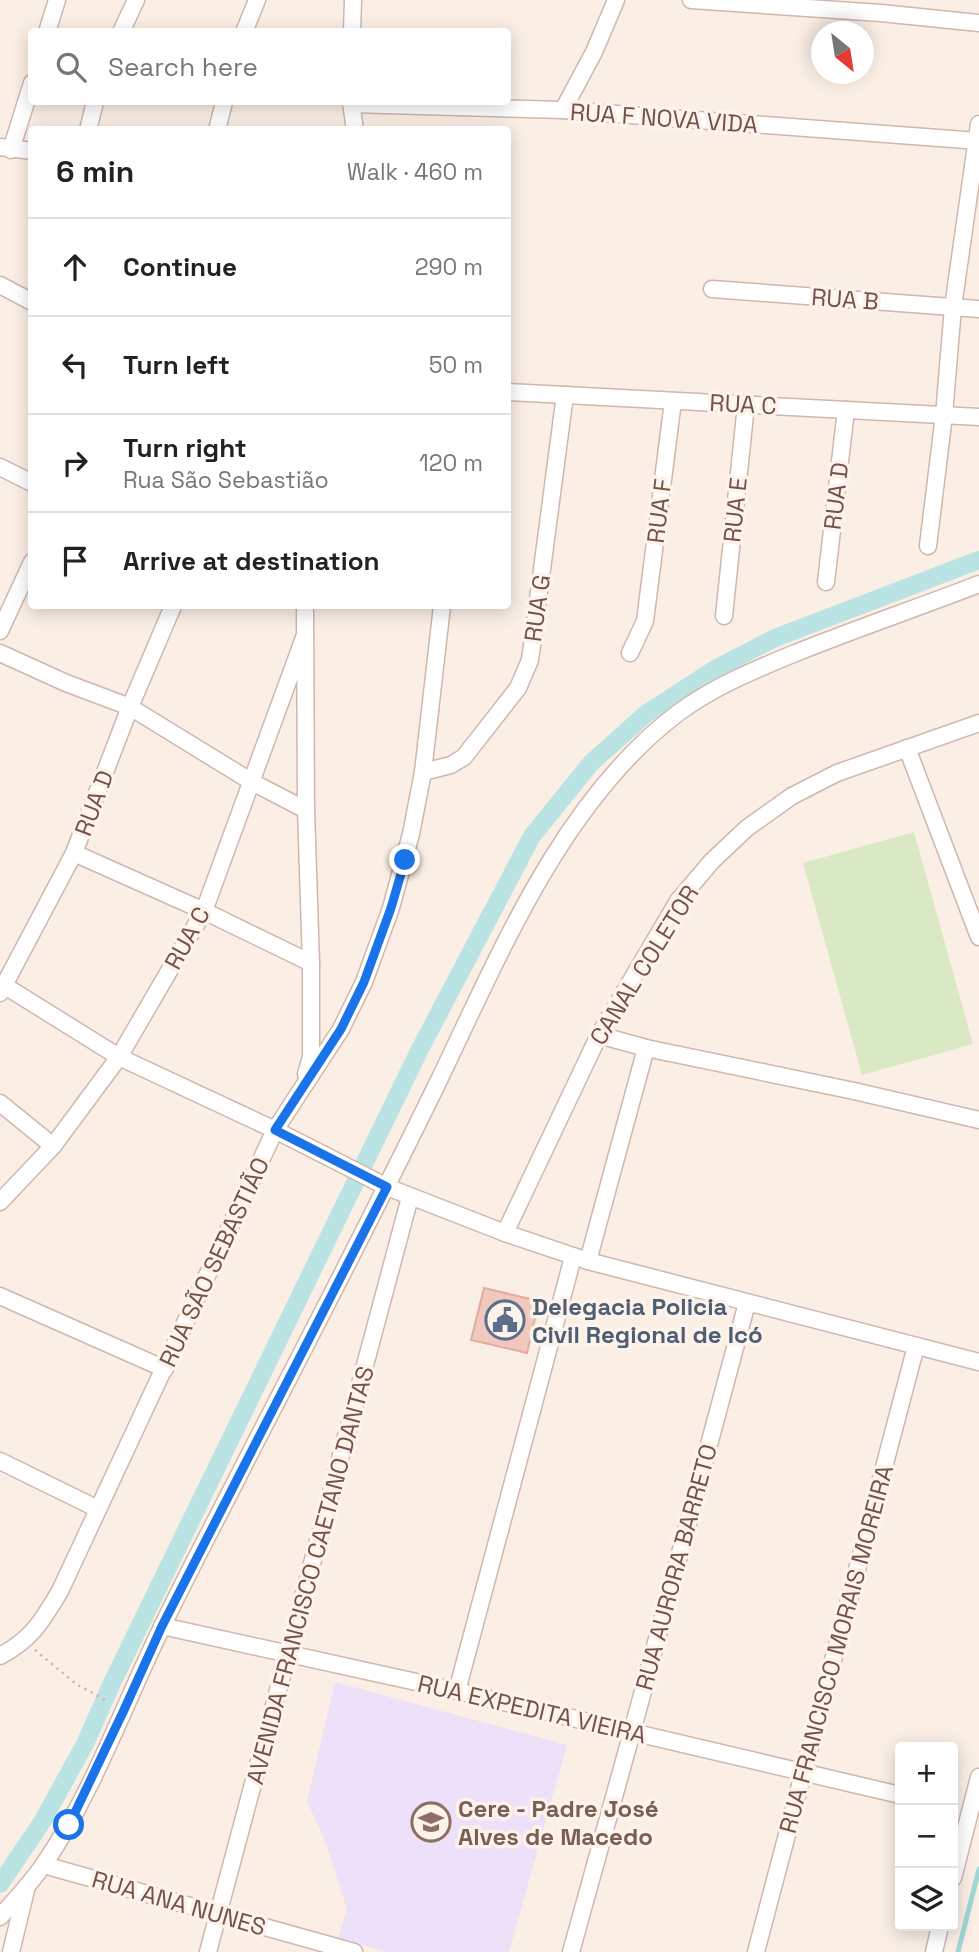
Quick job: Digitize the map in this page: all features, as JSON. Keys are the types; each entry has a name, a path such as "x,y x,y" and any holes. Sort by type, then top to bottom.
{"street":[{"path":"48,28 57,0"},
{"path":"123,28 136,0"},
{"path":"246,28 257,0"},
{"path":"352,28 353,0"},
{"path":"563,110 594,52 616,0"},
{"path":"691,0 883,6 979,23"},
{"path":"28,93 5,148 28,151"},
{"path":"89,126 94,105"},
{"path":"218,126 223,105"},
{"path":"351,105 354,126"},
{"name":"RUA F NOVA VIDA","path":"412,105 563,110 978,136"},
{"path":"928,546 944,415 953,307 973,218 978,136"},
{"path":"0,285 28,300"},
{"name":"RUA B","path":"712,289 979,309"},
{"name":"RUA C","path":"511,392 979,417"},
{"name":"RUA G","path":"423,772 451,765 464,757 518,688 526,673 530,660 565,395"},
{"name":"RUA F","path":"630,653 645,621 673,401"},
{"name":"RUA E","path":"724,616 746,405"},
{"name":"RUA D","path":"826,582 846,410"},
{"path":"0,467 28,481"},
{"path":"0,631 28,571"},
{"path":"0,1917 44,1865 69,1825 162,1626 381,1183 522,912 561,844 599,792 626,760 680,711 725,684 835,637 979,584"},
{"name":"RUA D","path":"3,989 74,852 172,609"},
{"path":"304,1084 311,1057 305,609"},
{"name":"RUA SÃO SEBASTIÃO","path":"1,1654 25,1642 43,1620 60,1591 275,1130 341,1029 364,982 405,860 423,772 442,609"},
{"name":"RUA C","path":"0,1202 53,1146 119,1057 204,911 305,635"},
{"path":"0,653 66,683 131,707 252,782 306,810"},
{"name":"CANAL COLETOR","path":"505,1233 599,1035 678,901 712,861 747,828 792,796 836,773 979,723"},
{"path":"907,748 979,937"},
{"path":"74,852 311,963"},
{"path":"3,989 119,1057 410,1197 580,1259 979,1362"},
{"path":"599,1035 646,1048 979,1120"},
{"path":"457,1691 580,1259 646,1048"},
{"path":"0,1104 53,1146"},
{"name":"AVENIDA FRANCISCO CAETANO DANTAS","path":"208,1952 410,1197"},
{"path":"0,1296 165,1369"},
{"name":"RUA AURORA BARRETO","path":"571,1952 747,1303"},
{"name":"RUA FRANCISCO MORAIS MOREIRA","path":"756,1952 916,1346"},
{"path":"0,1461 98,1508"},
{"name":"RUA EXPEDITA VIEIRA","path":"162,1626 457,1691 895,1795"},
{"path":"956,1868 979,1777"},
{"path":"958,1809 970,1812"},
{"name":"RUA ANA NUNES","path":"44,1865 354,1952"},
{"path":"11,1952 27,1887"},
{"path":"934,1952 939,1931"}],"path":[{"path":"25,1642 76,1684 114,1705"}],"shaded area":[{"name":"Cere - Padre José Alves de Macedo","path":"335,1682 567,1745 509,1952 388,1952 338,1939 347,1909 326,1844 307,1801"}],"green space":[{"path":"914,832 973,1044 862,1075 803,863"}],"building":[{"name":"Delegacia Policia Civil Regional de Icó","path":"484,1288 539,1301 527,1353 471,1340"}],"waterway":[{"path":"0,1884 42,1822 85,1744 111,1685 420,1049 532,836 591,763 647,713 715,669 775,638 979,560"},
{"path":"958,1952 979,1869"}],"place":[{"name":"Delegacia Policia Civil Regional de Icó","path":"505,1320"},
{"name":"Cere - Padre José Alves de Macedo","path":"431,1822"}],"route":[{"path":"69,1825 162,1626 387,1187 275,1130 341,1029 364,982 405,860"}]}
